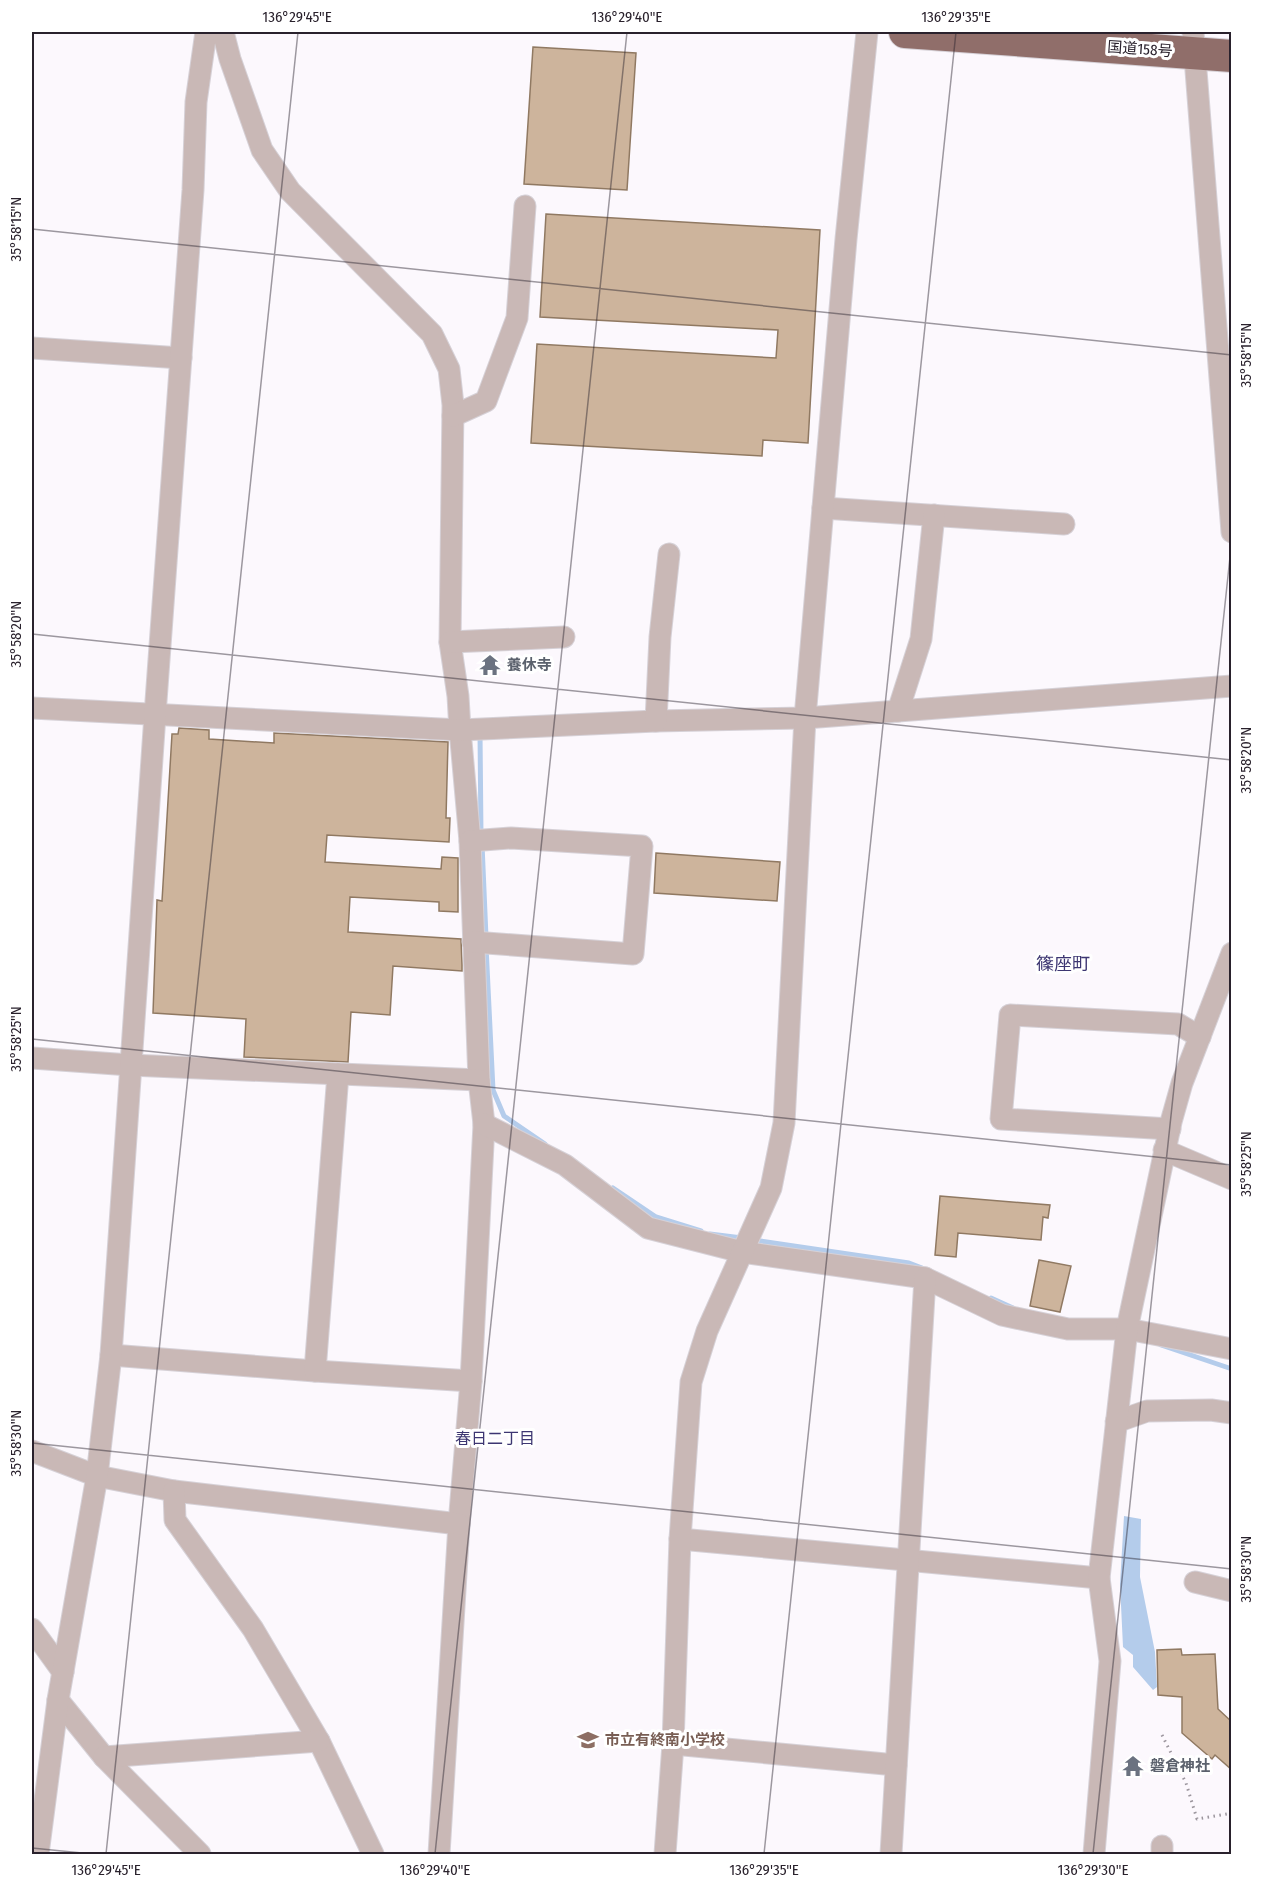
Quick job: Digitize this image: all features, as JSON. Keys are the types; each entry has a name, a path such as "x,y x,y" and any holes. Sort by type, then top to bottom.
{"highway":[{"name":"国道158号","path":"906,32 1194,42 1232,56"}],"street":[{"path":"38,1854 40,1763 58,1700 63,1672 97,1476 111,1355 193,190 196,102 206,32"},
{"path":"223,32 230,59 262,150 290,191 432,334 449,369 453,416 450,642 458,696 459,730 470,841 479,1080 484,1125 471,1381 459,1524 439,1854"},
{"path":"665,1854 673,1744 680,1539 691,1382 707,1331 771,1188 784,1123 805,718 846,239 867,32"},
{"path":"1194,42 1232,532"},
{"path":"453,416 486,401 517,318 525,206"},
{"path":"32,348 181,358"},
{"path":"823,508 1064,524"},
{"path":"898,711 921,639 934,515"},
{"path":"656,721 660,637 669,554"},
{"path":"450,642 564,637"},
{"path":"32,708 459,730 656,721 805,718 1232,686"},
{"path":"470,841 511,838 642,846 633,954 474,942"},
{"path":"1094,1854 1110,1661 1099,1578 1127,1329 1164,1150 1182,1083 1200,1037 1225,991 1232,953"},
{"path":"1170,1129 1001,1119 1010,1015 1178,1024 1200,1037"},
{"path":"32,1058 130,1065 479,1080"},
{"path":"315,1371 338,1074"},
{"path":"484,1125 565,1165 648,1228 742,1252 925,1278 1002,1315 1068,1329 1127,1329 1232,1349"},
{"path":"1164,1150 1232,1179"},
{"path":"891,1854 925,1278"},
{"path":"111,1355 471,1381"},
{"path":"1116,1422 1147,1411 1211,1410 1232,1413"},
{"path":"32,1451 97,1476 174,1491 459,1524"},
{"path":"174,1491 175,1520 253,1629 319,1741 373,1854"},
{"path":"680,1539 1099,1578"},
{"path":"1195,1582 1232,1591"},
{"path":"33,1633 63,1672"},
{"path":"58,1700 104,1757 200,1854"},
{"path":"104,1757 319,1741"},
{"path":"673,1744 896,1765"}],"path":[{"path":"1162,1735 1186,1783 1197,1819 1232,1813"}],"water":[{"path":"1124,1516 1141,1519 1140,1577 1155,1652 1157,1687 1153,1690 1133,1667 1133,1655 1123,1647 1120,1584"}],"building":[{"path":"533,47 636,53 627,190 524,184"},
{"path":"546,214 820,230 808,443 763,440 762,456 531,443 537,344 776,358 778,330 540,317"},
{"path":"179,728 209,730 209,739 274,743 274,733 448,742 446,818 450,818 449,842 327,835 325,862 441,869 442,857 458,858 458,912 439,911 439,902 350,897 348,932 461,939 462,971 393,966 390,1015 351,1012 348,1062 244,1057 246,1019 153,1013 157,900 162,901 172,734 178,734"},
{"path":"656,853 780,862 777,901 654,893"},
{"path":"940,1196 1050,1205 1048,1218 1043,1217 1041,1240 958,1233 956,1257 935,1255"},
{"path":"1039,1260 1071,1266 1060,1312 1030,1306"},
{"path":"1181,1649 1182,1655 1215,1654 1218,1709 1232,1722 1232,1770 1215,1755 1212,1759 1182,1733 1182,1697 1158,1695 1157,1650"}],"waterway":[{"path":"480,733 481,835"},
{"path":"482,844 486,937"},
{"path":"486,946 493,1090 504,1116 545,1144"},
{"path":"613,1188 656,1217 701,1231"},
{"path":"710,1234 742,1238"},
{"path":"754,1240 909,1263 922,1268"},
{"path":"991,1298 1013,1308"},
{"path":"1161,1345 1232,1369"}],"place":[{"name":"養休寺","path":"490,665"},
{"name":"市立有終南小学校","path":"588,1740"},
{"name":"磐倉神社","path":"1133,1766"}],"district":[{"name":"篠座町","path":"1063,964"},
{"name":"春日二丁目","path":"495,1438"}]}
